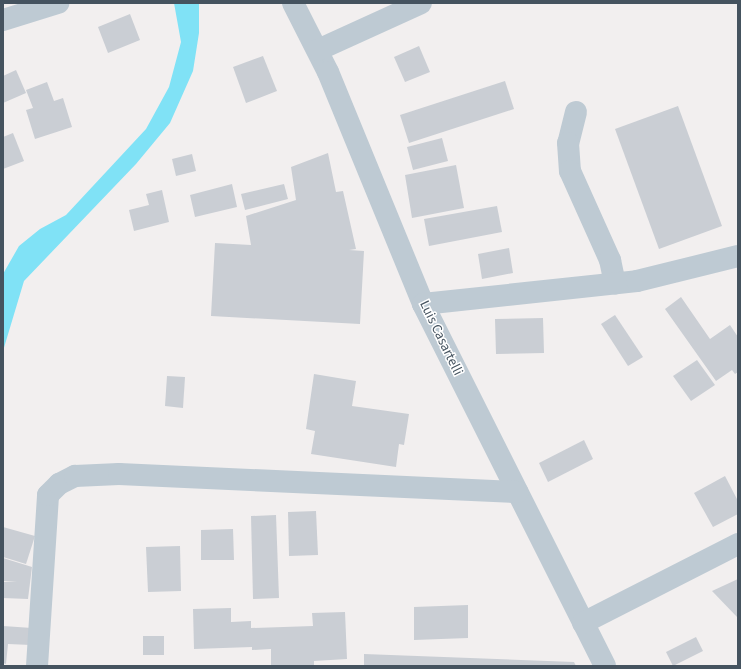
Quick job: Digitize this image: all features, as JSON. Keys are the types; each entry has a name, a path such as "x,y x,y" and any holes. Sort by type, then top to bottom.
{"street":[{"path":"3,20 58,3"},
{"name":"Luis Casartelli","path":"293,3 318,50 423,304 605,666"},
{"path":"318,50 421,3"},
{"path":"576,112 568,143 570,171 610,260 615,284"},
{"path":"423,304 615,284 686,270 738,256"},
{"path":"37,666 48,495 59,484 75,476 119,474 518,492"},
{"path":"583,623 738,544"}],"water":[{"path":"174,3 199,3 199,33 193,71 170,123 136,164 24,281 3,351 3,274 19,246 40,229 66,215 146,129 169,87 181,42"}],"building":[{"path":"130,14 140,40 108,53 98,27"},
{"path":"419,46 430,72 405,82 394,57"},
{"path":"263,56 277,91 246,103 233,67"},
{"path":"16,70 26,93 3,103 3,76"},
{"path":"505,81 514,109 409,143 400,115"},
{"path":"47,82 54,101 63,98 72,127 35,139 26,110 33,108 26,90"},
{"path":"678,106 722,226 659,249 615,129"},
{"path":"13,133 24,161 3,169 3,137"},
{"path":"442,138 448,161 413,170 407,147"},
{"path":"328,153 336,192 343,191 356,249 349,250 364,251 360,324 211,316 215,243 251,245 246,216 296,200 291,167"},
{"path":"192,154 196,171 176,176 172,159"},
{"path":"456,165 464,208 412,218 405,175"},
{"path":"232,184 237,207 195,217 190,195"},
{"path":"284,184 288,199 245,210 241,194"},
{"path":"162,190 169,222 134,231 129,210 149,205 146,194"},
{"path":"497,206 502,232 429,246 424,219"},
{"path":"509,248 513,273 482,279 478,254"},
{"path":"681,297 710,339 730,325 738,337 738,372 735,374 732,370 716,381 665,309"},
{"path":"615,315 643,357 628,366 601,324"},
{"path":"543,318 544,353 496,354 495,319"},
{"path":"697,360 715,385 691,401 673,376"},
{"path":"314,374 356,381 352,406 409,414 404,445 399,444 396,467 311,454 315,431 306,429"},
{"path":"167,376 185,377 183,408 165,406"},
{"path":"584,440 593,459 548,482 539,463"},
{"path":"725,476 738,501 738,514 713,527 694,493"},
{"path":"316,511 318,555 289,556 288,512"},
{"path":"276,515 279,598 253,599 251,516"},
{"path":"3,527 35,536 26,564 3,557"},
{"path":"233,529 234,560 201,560 201,530"},
{"path":"180,546 181,591 148,592 146,547"},
{"path":"3,558 32,567 28,599 3,598 3,582 17,582 3,581"},
{"path":"738,579 738,618 712,591"},
{"path":"468,605 468,638 414,640 414,607"},
{"path":"231,608 231,622 251,621 251,628 313,626 312,613 345,612 347,659 314,661 314,666 271,666 271,649 252,650 252,647 194,649 193,609"},
{"path":"3,626 32,628 31,645 8,644 6,664 3,663"},
{"path":"143,636 164,636 164,655 143,655"},
{"path":"696,637 703,651 673,666 666,652"},
{"path":"364,654 574,662 576,666 364,666"}]}
